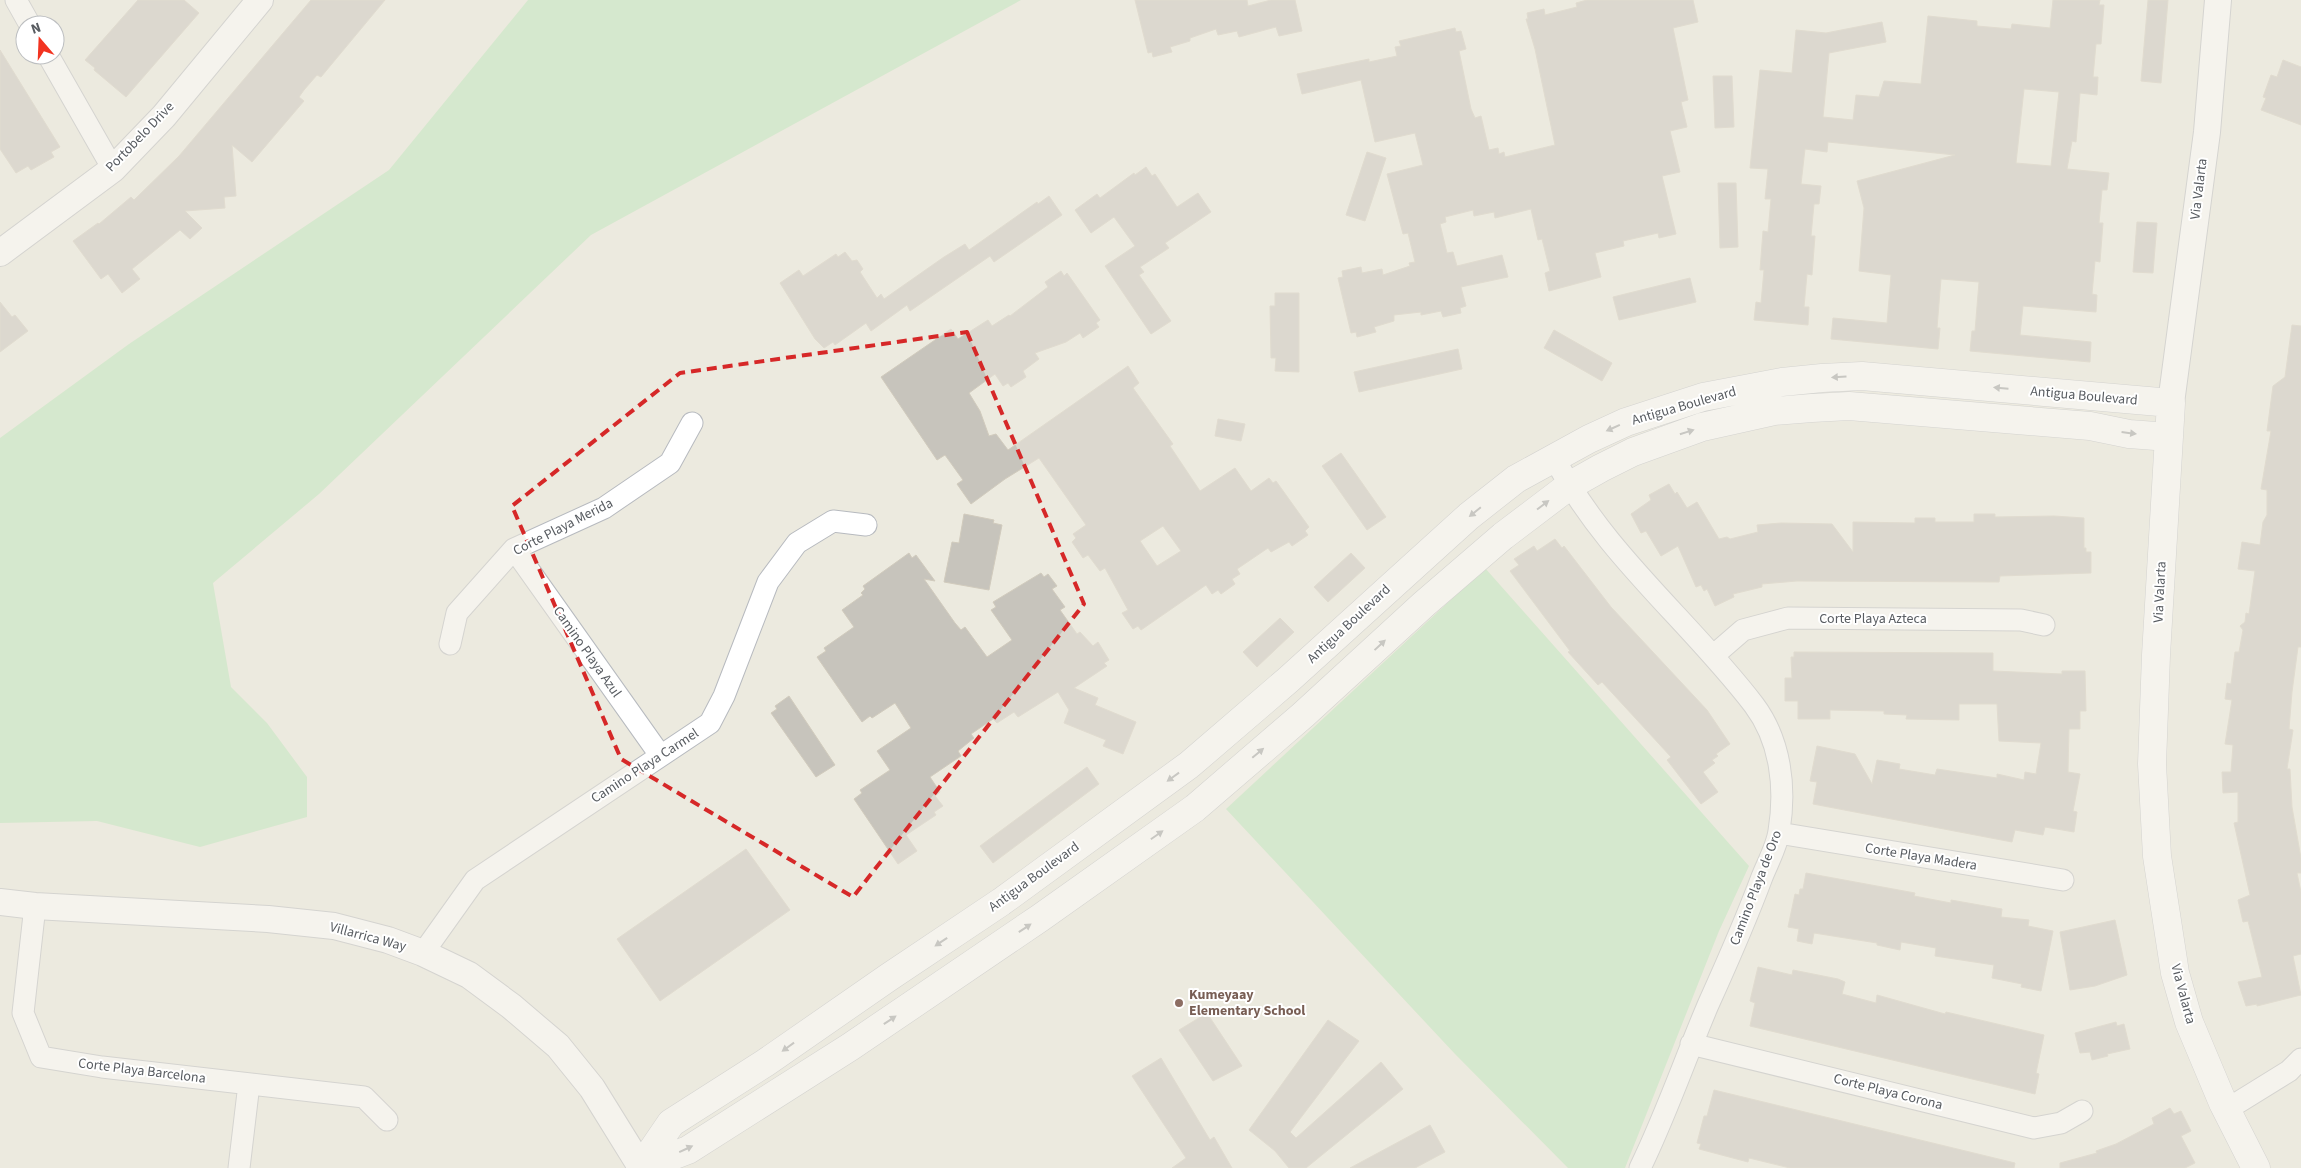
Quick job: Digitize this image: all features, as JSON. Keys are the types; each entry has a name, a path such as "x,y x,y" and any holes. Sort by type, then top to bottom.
{"main road":[{"name":"Antigua Boulevard","path":"640,1168 671,1123 765,1064 979,917 1189,765 1288,680 1470,516 1516,479 1554,457 1619,426 1664,409 1742,388 1822,378 1862,376 2171,403"},
{"name":"Via Valarta","path":"2171,403 2156,654 2152,764 2157,856 2175,973 2189,1022 2226,1110 2256,1168"},
{"name":"Antigua Boulevard","path":"640,1168 688,1150 850,1047 1194,808 1304,716 1438,592 1504,536 1569,486 1633,452 1693,430 1737,418 1812,408 1859,407 2090,426 2129,434 2169,437"},
{"path":"1211,746 1221,766 1221,784"},
{"path":"972,964 971,936 979,917"}],"street":[{"path":"16,0 24,15"},
{"name":"Portobelo Drive","path":"0,253 112,168 164,116 260,0"},
{"name":"Via Valarta","path":"2171,403 2207,132 2218,0"},
{"path":"54,65 112,168"},
{"name":"Corte Playa Merida","path":"450,644 457,614 514,549 604,508 670,463 692,423"},
{"name":"Camino Playa de Oro","path":"1554,457 1569,486 1643,581 1714,656 1756,707 1772,740 1779,760 1783,799 1779,834 1745,923 1691,1044 1640,1168"},
{"name":"Camino Playa Carmel","path":"423,953 475,880 710,723 724,696 768,582 797,543 833,522 866,525"},
{"name":"Camino Playa Azul","path":"514,549 660,755"},
{"name":"Corte Playa Azteca","path":"1714,656 1743,630 1788,618 2021,620 2044,625"},
{"name":"Corte Playa Madera","path":"1779,834 2063,880"},
{"name":"Villarrica Way","path":"0,902 35,906 268,919 334,926 388,940 423,953 469,975 511,1006 558,1046 592,1088 640,1168"},
{"name":"Corte Playa Barcelona","path":"35,906 23,1013 41,1057 102,1067 364,1096 387,1120"},
{"name":"Corte Playa Corona","path":"1691,1044 2034,1128 2061,1123 2082,1111"},
{"path":"2226,1110 2289,1071 2301,1059"},
{"path":"239,1168 249,1084"}],"highlighted area":[{"path":"967,332 1084,604 853,897 621,759 512,506 680,373"}],"green space":[{"path":"528,0 1021,0 591,235 319,494 213,583 231,687 267,723 307,777 307,817 200,847 97,821 0,823 0,438 129,344 389,170"},
{"path":"1485,568 1749,866 1719,931 1625,1168 1568,1168 1455,1054 1226,809"}],"building":[{"path":"138,0 184,0 199,13 126,97 85,60"},
{"path":"311,0 385,0 321,77 317,75 304,90 299,97 304,101 252,162 232,145 236,196 224,197 225,208 185,211 202,228 190,239 180,230 132,269 140,279 122,293 108,274 101,279 73,241 99,224 131,197 134,200 179,156"},
{"path":"1135,0 1247,0 1248,6 1271,0 1295,0 1302,31 1279,36 1276,27 1239,37 1237,31 1218,35 1216,29 1190,38 1190,41 1170,47 1172,52 1153,57 1152,52 1148,53"},
{"path":"1587,0 1693,0 1698,22 1673,28 1688,100 1681,102 1687,127 1670,131 1680,172 1662,176 1676,234 1659,238 1658,233 1623,241 1624,246 1595,253 1601,277 1549,291 1545,273 1550,271 1542,239 1538,240 1531,209 1495,218 1494,212 1474,216 1473,210 1445,217 1446,222 1440,224 1447,253 1453,252 1457,266 1502,255 1508,277 1461,287 1466,306 1460,308 1461,313 1443,317 1441,311 1421,315 1421,312 1394,315 1394,321 1374,327 1376,332 1357,337 1356,332 1351,333 1338,278 1343,277 1342,271 1361,267 1362,273 1382,269 1383,275 1410,266 1409,263 1415,262 1408,233 1403,234 1387,174 1423,165 1415,133 1375,142 1361,80 1302,94 1297,74 1369,59 1369,62 1397,56 1395,47 1401,46 1399,41 1455,28 1456,32 1461,31 1466,49 1459,51 1471,109 1475,118 1481,116 1489,150 1498,148 1499,154 1504,152 1505,157 1555,145 1535,49 1526,19 1528,19 1527,13 1544,9 1545,15 1577,7 1576,3"},
{"path":"2053,0 2100,0 2099,5 2104,5 2101,44 2096,44 2093,77 2098,77 2097,95 2080,93 2076,142 2072,141 2067,169 2109,173 2107,190 2102,190 2099,223 2103,223 2100,262 2095,261 2092,294 2097,295 2096,312 2023,306 2020,335 2091,342 2090,362 1970,351 1972,331 1975,331 1979,282 1941,279 1937,328 1940,328 1938,349 1831,339 1833,318 1887,323 1891,275 1859,271 1864,208 1857,181 1955,155 1828,142 1827,152 1805,149 1801,184 1821,186 1819,204 1814,204 1811,236 1815,236 1812,275 1807,274 1804,307 1809,307 1808,325 1754,320 1756,302 1761,303 1764,270 1760,270 1763,231 1768,232 1771,199 1765,199 1768,169 1750,168 1760,70 1792,73 1796,30 1826,33 1882,22 1886,42 1829,53 1823,117 1853,120 1856,95 1879,97 1884,81 1921,84 1928,16 1977,21 1977,26 2011,29 2012,24 2050,28","holes":["2024,89 2059,92 2051,166 2016,163"]},
{"path":"2148,0 2168,0 2161,83 2141,81"},
{"path":"0,50 60,147 51,152 54,157 31,170 28,166 16,173 0,149"},
{"path":"2283,60 2301,67 2301,125 2261,110 2266,98 2263,97 2271,75 2277,77"},
{"path":"1713,76 1732,76 1734,127 1715,128"},
{"path":"1367,152 1386,158 1365,221 1346,215"},
{"path":"1146,167 1152,176 1155,174 1177,207 1198,193 1211,212 1165,243 1169,248 1140,267 1144,272 1139,275 1171,321 1151,334 1105,266 1135,246 1114,217 1091,233 1075,210 1097,194 1100,198 1134,173 1135,175"},
{"path":"1718,183 1736,183 1738,247 1720,248"},
{"path":"1049,196 1062,215 994,262 990,256 910,311 907,305 871,331 866,323 835,345 833,342 824,348 815,339 780,283 799,270 803,276 836,254 838,257 845,252 852,261 857,260 863,269 860,272 877,298 881,294 884,299 944,257 965,244 969,250 1037,202 1038,204"},
{"path":"2137,222 2157,223 2153,273 2133,272"},
{"path":"1061,271 1064,276 1067,273 1100,320 1096,323 1099,327 1083,338 1080,333 1066,342 1035,353 1039,359 1023,371 1026,377 1011,387 1008,383 1003,386 995,374 969,393 980,411 989,436 996,434 1008,450 1128,366 1139,383 1133,388 1173,444 1170,446 1200,491 1235,468 1251,491 1269,478 1273,483 1276,481 1309,527 1305,531 1308,535 1292,546 1289,542 1271,552 1268,548 1237,569 1240,574 1232,579 1235,584 1221,594 1218,590 1212,594 1206,585 1141,630 1138,626 1133,629 1122,613 1128,610 1105,568 1100,571 1088,555 1083,558 1072,542 1076,538 1073,534 1086,525 1039,458 1005,479 971,504 957,484 963,480 945,455 937,460 881,377 951,329 958,339 988,320 992,326 1010,316 1048,287 1045,282","holes":["1163,526 1181,551 1157,566 1140,541"]},
{"path":"1690,278 1696,302 1619,320 1613,297"},
{"path":"1275,293 1299,293 1299,372 1275,371 1276,358 1271,358 1270,306 1275,306"},
{"path":"0,302 12,317 15,315 28,331 0,352"},
{"path":"2292,325 2301,326 2301,647 2298,647 2292,692 2289,729 2293,730 2287,769 2290,769 2292,807 2301,858 2301,873 2297,873 2301,892 2301,954 2293,956 2301,995 2257,1006 2257,1004 2246,1006 2238,982 2262,977 2248,921 2243,922 2238,900 2250,895 2234,823 2238,822 2238,792 2223,793 2222,772 2231,772 2233,745 2225,744 2232,700 2225,699 2227,683 2231,684 2235,652 2239,652 2243,630 2240,626 2245,622 2246,613 2249,614 2255,571 2238,569 2242,542 2260,545 2263,522 2267,515 2267,490 2261,489 2271,431 2267,431 2273,386 2285,377"},
{"path":"1554,330 1612,363 1602,381 1544,348"},
{"path":"1458,349 1462,369 1359,392 1354,372"},
{"path":"1218,419 1245,424 1241,441 1215,436"},
{"path":"1341,453 1386,517 1367,530 1322,466"},
{"path":"1669,484 1675,494 1677,492 1687,508 1697,502 1719,539 1727,537 1730,539 1758,532 1757,525 1781,523 1832,524 1853,552 1853,522 1915,523 1915,518 1935,518 1935,522 1974,522 1974,514 1995,514 1995,517 2054,516 2084,518 2084,548 2086,548 2086,552 2091,552 2091,573 2000,576 1999,582 1797,581 1762,584 1762,587 1733,594 1734,597 1715,606 1707,589 1704,591 1701,585 1696,587 1678,546 1661,556 1646,531 1641,533 1631,514 1651,500 1649,495"},
{"path":"964,514 994,520 993,523 1002,525 989,590 944,582 952,542 959,543"},
{"path":"1555,539 1562,548 1564,546 1611,607 1707,710 1730,744 1716,754 1718,756 1712,760 1715,763 1703,772 1718,792 1701,804 1667,760 1671,757 1602,682 1598,685 1568,652 1570,651 1510,571 1519,565 1514,559 1534,546 1537,551"},
{"path":"909,553 912,558 916,555 935,581 924,579 955,623 961,630 965,627 987,657 1012,640 991,610 996,607 993,602 1041,573 1044,577 1048,574 1057,586 1052,589 1065,607 1060,610 1077,634 1080,632 1093,646 1098,642 1109,660 1104,663 1107,666 1074,688 1098,698 1095,705 1136,722 1123,754 1103,746 1106,740 1064,723 1069,710 1058,692 1018,717 1014,712 997,723 993,719 971,734 974,738 958,751 961,756 930,777 940,792 935,796 943,806 934,812 936,815 906,835 917,851 898,864 854,799 862,793 860,790 890,770 877,751 911,728 895,703 872,718 870,716 862,722 817,657 826,651 824,648 854,627 842,610 863,595 861,593 865,589 863,586"},
{"path":"1351,553 1365,568 1328,602 1314,587"},
{"path":"1280,618 1294,632 1257,667 1243,652"},
{"path":"1794,652 1993,653 1993,671 2062,674 2062,671 2085,671 2086,711 2080,711 2080,729 2069,729 2068,772 2080,774 2073,811 2077,812 2074,832 2045,827 2043,835 2015,830 2012,842 1813,804 1817,782 1810,781 1817,746 1855,754 1872,784 1877,760 1900,764 1899,769 1935,775 1937,769 1997,778 1997,774 2024,780 2025,772 2036,774 2041,743 1999,741 1997,704 1959,704 1959,720 1906,719 1907,715 1884,714 1884,711 1830,710 1830,719 1798,719 1798,701 1785,701 1785,678 1792,678 1791,657 1794,657"},
{"path":"789,696 835,765 816,777 771,713 777,709 775,706"},
{"path":"1087,767 1099,784 993,863 980,846"},
{"path":"746,849 790,910 660,1001 617,939"},
{"path":"1806,873 1915,893 1914,896 1951,903 1951,900 2002,909 2001,917 2029,920 2028,926 2053,931 2041,991 2021,987 2022,984 1992,978 1994,965 1935,956 1936,948 1901,942 1900,950 1877,945 1877,943 1814,933 1812,944 1797,941 1799,929 1788,927 1795,894 1799,895 1800,889 1803,889"},
{"path":"2115,920 2127,975 2095,986 2070,990 2060,932"},
{"path":"1758,967 1792,975 1793,970 1838,979 1845,982 1842,994 1876,1003 1877,995 1945,1014 1946,1012 2044,1035 2036,1073 2039,1074 2035,1094 1750,1026 1755,1003 1750,1001"},
{"path":"1207,1013 1242,1066 1213,1081 1179,1030"},
{"path":"1328,1020 1359,1041 1290,1132 1296,1138 1381,1062 1403,1089 1306,1168 1289,1168 1275,1151 1249,1130"},
{"path":"2116,1022 2117,1026 2124,1024 2130,1049 2107,1054 2108,1056 2092,1060 2090,1052 2080,1053 2075,1033"},
{"path":"1161,1058 1210,1140 1214,1137 1232,1168 1172,1168 1186,1158 1132,1076"},
{"path":"1714,1090 2015,1163 2014,1168 1790,1168 1749,1158 1748,1162 1699,1149 1701,1144 1697,1143 1704,1116 1707,1116"},
{"path":"2170,1108 2174,1114 2181,1111 2191,1131 2181,1136 2195,1163 2185,1168 2060,1168 2060,1163 2097,1153 2096,1151 2116,1144 2154,1124 2152,1118"},
{"path":"1430,1125 1445,1152 1415,1168 1350,1168"}],"place":[{"name":"Kumeyaay Elementary School","path":"1179,1003"}]}
